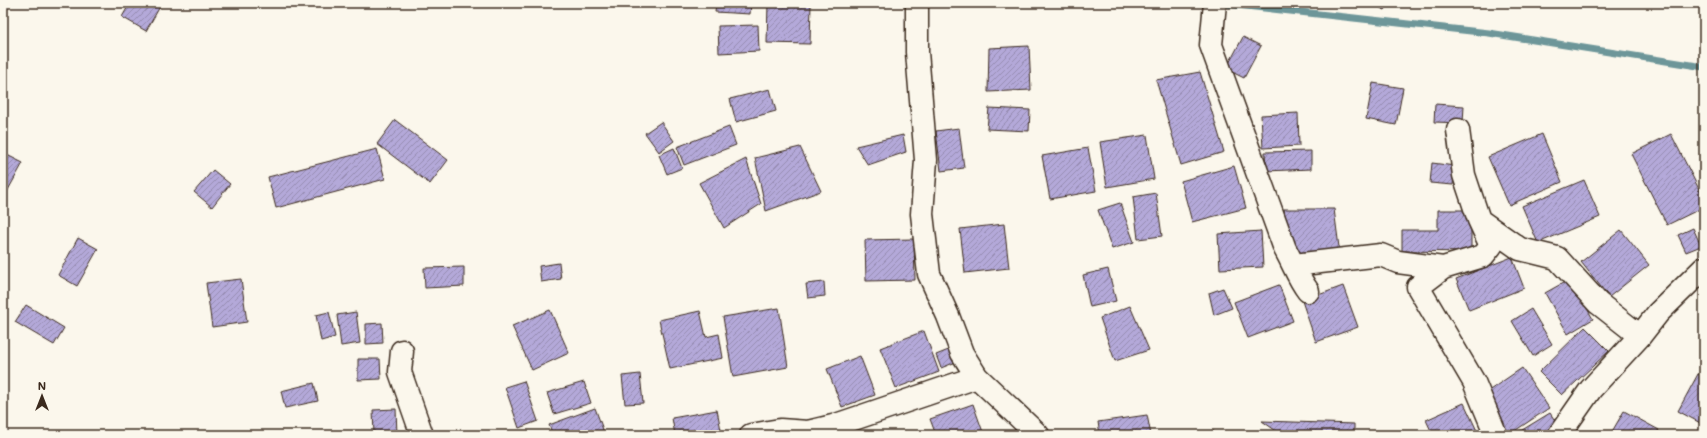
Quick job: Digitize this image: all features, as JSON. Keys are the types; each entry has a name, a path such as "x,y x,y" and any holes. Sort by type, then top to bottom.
{"street":[{"path":"917,3 917,52 926,160 922,214 929,274 948,316 962,353 978,377 1038,435"},
{"path":"1215,3 1211,45 1285,249 1301,282 1308,291"},
{"path":"1458,130 1464,175 1479,220 1491,246 1483,256 1443,268 1418,287 1474,382 1496,435"},
{"path":"1479,220 1520,250 1556,258 1598,303 1640,336"},
{"path":"1294,265 1381,255 1398,262 1443,268"},
{"path":"1559,435 1591,389 1640,336 1658,313 1704,268"},
{"path":"402,351 400,372 422,435"},
{"path":"750,435 780,430 808,432 832,426 978,377"}],"building":[{"path":"130,3 162,3 146,31 122,17"},
{"path":"716,3 751,3 750,14 715,12"},
{"path":"768,3 811,3 810,44 767,43"},
{"path":"1370,3 1389,3 1385,10"},
{"path":"758,25 759,51 719,53 718,26"},
{"path":"1243,37 1261,46 1244,78 1226,69"},
{"path":"1029,46 1031,90 988,92 989,48"},
{"path":"1200,72 1224,152 1181,165 1156,80"},
{"path":"1373,83 1403,88 1396,125 1366,119"},
{"path":"770,89 776,111 736,122 730,99"},
{"path":"1435,104 1464,106 1463,123 1434,122"},
{"path":"989,108 1030,110 1029,131 987,129"},
{"path":"1298,113 1299,146 1263,148 1261,115"},
{"path":"395,120 448,160 430,184 377,144"},
{"path":"661,122 674,141 659,152 645,133"},
{"path":"729,127 736,145 684,165 677,147"},
{"path":"959,128 964,168 941,171 936,131"},
{"path":"1542,134 1562,182 1509,205 1488,157"},
{"path":"1671,134 1704,199 1704,207 1667,225 1631,154"},
{"path":"903,135 906,152 868,165 856,146"},
{"path":"1147,135 1154,179 1107,187 1100,142"},
{"path":"800,147 821,191 766,211 755,158"},
{"path":"674,148 682,168 667,174 659,155"},
{"path":"1088,148 1096,191 1050,199 1042,156"},
{"path":"377,149 385,179 276,208 268,177"},
{"path":"1311,151 1311,169 1266,171 1265,152"},
{"path":"3,153 23,163 3,199"},
{"path":"746,159 761,204 724,228 699,183"},
{"path":"1432,163 1455,166 1453,185 1430,183"},
{"path":"1234,166 1246,208 1192,222 1181,181"},
{"path":"213,170 230,184 212,207 194,192"},
{"path":"1584,180 1600,217 1538,243 1522,206"},
{"path":"1156,193 1162,236 1138,239 1133,197"},
{"path":"1120,203 1134,242 1112,249 1098,210"},
{"path":"1284,209 1334,209 1340,255 1290,257"},
{"path":"1438,210 1471,210 1471,252 1402,251 1402,230 1438,230"},
{"path":"1004,224 1009,268 965,273 960,229"},
{"path":"1693,228 1701,246 1686,252 1678,235"},
{"path":"1621,230 1649,265 1609,297 1581,262"},
{"path":"1261,231 1263,267 1220,269 1218,234"},
{"path":"78,238 98,249 77,286 58,275"},
{"path":"914,239 915,280 866,281 865,240"},
{"path":"1512,257 1524,288 1469,310 1456,279"},
{"path":"559,263 561,279 541,282 539,266"},
{"path":"464,267 464,286 425,288 424,268"},
{"path":"1108,269 1116,301 1090,307 1083,275"},
{"path":"241,279 247,322 212,327 206,283"},
{"path":"1570,279 1593,319 1568,334 1545,293"},
{"path":"824,282 825,296 808,298 806,284"},
{"path":"1279,285 1293,321 1248,338 1234,302"},
{"path":"1343,286 1358,327 1316,342 1302,301"},
{"path":"1223,288 1232,308 1214,315 1209,293"},
{"path":"26,305 64,328 54,345 15,322"},
{"path":"1130,306 1149,350 1115,361 1100,318"},
{"path":"779,308 788,367 733,377 723,317"},
{"path":"1531,309 1552,344 1533,356 1512,321"},
{"path":"550,310 569,353 532,370 512,326"},
{"path":"700,311 706,337 719,334 723,358 670,369 659,320"},
{"path":"329,312 335,337 321,341 316,315"},
{"path":"356,312 360,343 341,346 337,315"},
{"path":"382,323 383,343 366,344 366,324"},
{"path":"1585,327 1609,351 1562,395 1539,372"},
{"path":"924,331 939,372 896,388 880,348"},
{"path":"951,349 956,362 941,368 936,355"},
{"path":"860,356 875,395 842,407 827,369"},
{"path":"358,359 380,359 381,379 358,380"},
{"path":"1522,368 1549,408 1510,434 1484,394"},
{"path":"640,374 643,403 625,404 622,376"},
{"path":"1698,374 1704,377 1704,425 1678,411"},
{"path":"524,381 538,421 519,428 505,387"},
{"path":"584,382 591,403 554,414 547,393"},
{"path":"314,383 318,401 285,408 281,391"},
{"path":"1464,403 1479,435 1433,435 1426,420"},
{"path":"973,404 984,435 936,435 930,419"},
{"path":"595,408 605,435 553,435 549,425"},
{"path":"396,409 397,435 374,435 373,410"},
{"path":"717,410 722,435 675,435 672,418"},
{"path":"1624,411 1659,430 1656,435 1610,435"},
{"path":"1550,413 1558,425 1541,435 1514,435"},
{"path":"1147,415 1151,435 1100,435 1098,422"},
{"path":"1262,421 1354,424 1354,435 1282,435"},
{"path":"1214,431 1214,435 1188,435"}],"waterway":[{"path":"1219,3 1489,33 1704,67"}]}
